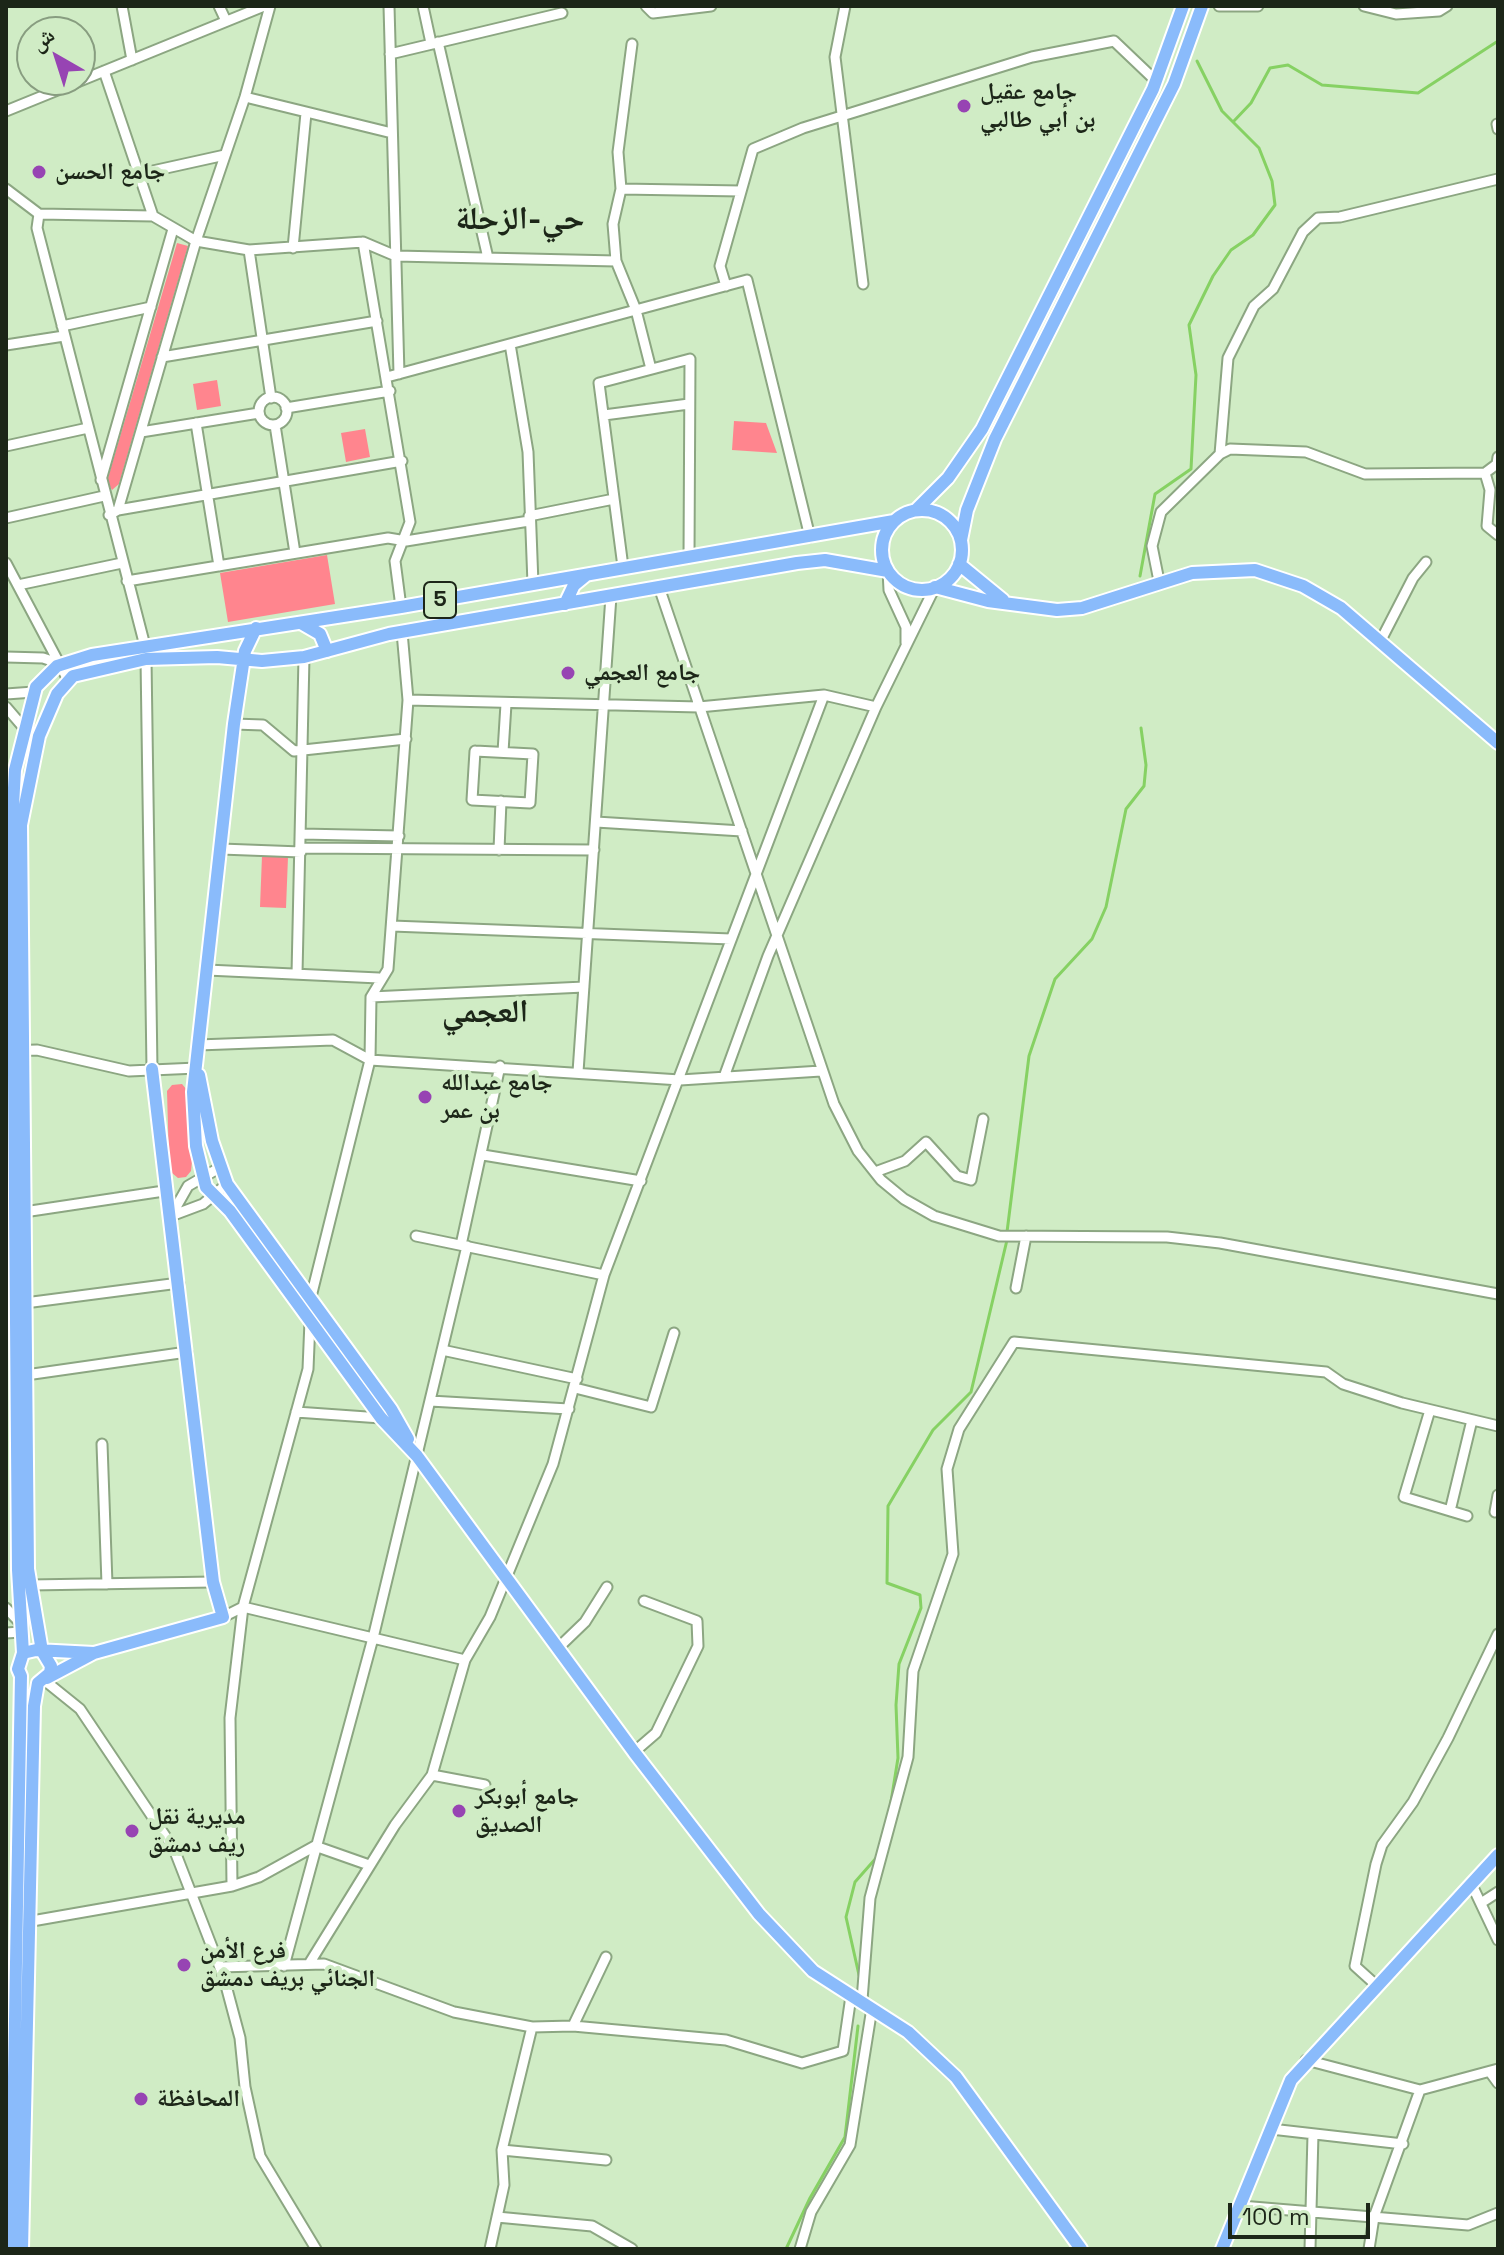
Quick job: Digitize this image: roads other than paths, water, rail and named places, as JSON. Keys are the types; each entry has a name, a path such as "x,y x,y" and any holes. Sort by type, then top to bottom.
{"main road":[{"path":"1183,6 1156,81 982,429 948,478 916,510 894,521 883,545 888,571 909,587 935,587 988,601 1003,600 1057,610 1082,608 1159,581 1235,568 1275,576 1341,608 1498,743"},
{"path":"935,587 953,574 959,564 967,510 995,439 1174,84 1202,6"},
{"path":"916,510 944,516 961,540"},
{"name":"5","path":"68,680 145,653 256,628 401,607 894,521"},
{"name":"5","path":"61,664 145,653 244,660 304,657 402,632 825,560 888,571"},
{"path":"959,564 1003,600"},
{"path":"565,604 574,585 592,573"},
{"path":"300,622 320,634 327,651"},
{"path":"256,628 244,660 234,724 193,1092 196,1146 203,1176 213,1196 230,1211 310,1324 381,1418 417,1456 634,1752 793,1953 908,2032 956,2077 1081,2249"},
{"path":"22,2249 32,1921 34,1706 41,1681 51,1666 42,1651 30,1585 26,1375 16,1360 25,1303 24,1212 14,1051 12,824 15,770 34,692 44,677 61,664"},
{"path":"11,2249 21,1676 18,1661 23,1653 11,1202 21,825 39,736 57,694 68,680"},
{"path":"197,1068 219,1168 227,1184 391,1409 417,1456"},
{"path":"21,1676 41,1681 94,1653 223,1617 213,1582 171,1216 164,1191 152,1069"},
{"path":"23,1653 94,1653"},
{"path":"1222,2249 1291,2080 1306,2060 1498,1855"}],"street":[{"path":"122,6 132,60"},
{"path":"219,6 226,21"},
{"path":"6,111 264,6"},
{"path":"114,513 141,432 196,241 245,97 270,6"},
{"path":"389,6 399,374"},
{"path":"423,6 435,42 488,258"},
{"path":"646,6 653,13 711,6"},
{"path":"845,6 835,57 863,284"},
{"path":"1219,6 1258,6"},
{"path":"1364,6 1396,14 1439,11 1447,6"},
{"path":"390,54 562,13"},
{"path":"726,286 720,266 753,149 840,116 1032,57 1114,41 1156,81"},
{"path":"632,44 618,152 621,189 613,224 616,261 636,310 651,369"},
{"path":"104,71 153,216"},
{"path":"245,97 392,133"},
{"path":"293,248 306,113"},
{"path":"139,174 225,155"},
{"path":"1220,454 1228,358 1254,306 1273,289 1303,232 1318,218 1340,217 1498,179"},
{"path":"6,189 39,214 153,216 196,241 249,250 363,242 396,256 616,261"},
{"path":"621,189 741,191"},
{"path":"39,214 37,228 100,483 114,513 122,563 145,653 152,1069"},
{"path":"100,483 173,229"},
{"path":"363,242 410,522 406,541 395,561 401,607"},
{"path":"249,250 271,398"},
{"path":"387,377 747,280 810,537"},
{"path":"6,345 151,307"},
{"path":"162,357 377,321"},
{"path":"510,344 528,452 533,584"},
{"path":"623,567 599,383 690,359 689,557"},
{"path":"286,408 390,391"},
{"path":"271,398 280,400 286,408 285,417 275,425 264,423 259,413 262,403 271,398"},
{"path":"604,415 689,404"},
{"path":"141,432 259,413"},
{"path":"196,423 219,566"},
{"path":"275,425 295,553"},
{"path":"6,446 88,428"},
{"path":"1159,581 1152,546 1161,512 1220,454 1230,449 1306,452 1365,474 1485,473 1497,464 1498,457"},
{"path":"114,513 402,461"},
{"path":"1485,473 1494,491 1487,526 1498,535"},
{"path":"6,518 104,496"},
{"path":"127,581 388,538 406,541 614,499"},
{"path":"1380,642 1413,578 1426,562"},
{"path":"6,563 68,680"},
{"path":"18,585 122,563"},
{"path":"888,571 889,590 906,627 906,650"},
{"path":"659,587 821,1071 853,1140 875,1172 904,1199 934,1216 999,1236 1167,1237 1220,1243 1498,1294"},
{"path":"724,1077 777,936 876,707 935,587"},
{"path":"578,1072 611,596"},
{"path":"232,1886 230,1718 243,1607 308,1369 311,1297 370,1060 371,997 379,978 388,969 408,700 402,632"},
{"path":"6,657 43,658 61,664"},
{"path":"297,974 304,657"},
{"path":"6,694 34,692"},
{"path":"408,700 699,707 824,695 876,707"},
{"path":"309,1964 369,1865 432,1775 465,1660 490,1617 553,1464 604,1275 824,695"},
{"path":"503,752 506,704"},
{"path":"6,707 24,728 39,736"},
{"path":"234,724 263,725 287,749 303,751 406,739"},
{"path":"475,751 533,754 530,803 501,801 472,800 475,751"},
{"path":"499,850 501,801"},
{"path":"596,822 742,831"},
{"path":"301,834 399,836"},
{"path":"221,849 594,850"},
{"path":"392,926 731,939"},
{"path":"207,970 379,978"},
{"path":"371,997 584,987"},
{"path":"198,1045 333,1040 370,1060 680,1080 821,1071"},
{"path":"14,1051 37,1050 129,1071 197,1068"},
{"path":"284,1966 373,1638 417,1456 500,1066"},
{"path":"875,1172 905,1161 926,1142 957,1176 971,1180 983,1119"},
{"path":"483,1155 641,1181"},
{"path":"171,1216 188,1186 219,1168"},
{"path":"171,1216 203,1204 227,1184"},
{"path":"24,1212 164,1191"},
{"path":"416,1236 604,1275"},
{"path":"1016,1288 1026,1236"},
{"path":"25,1303 179,1283"},
{"path":"442,1350 576,1384 651,1407 674,1333"},
{"path":"800,2249 811,2212 850,2145 870,1898 908,1757 913,1671 953,1554 947,1469 959,1429 1012,1338 1326,1372 1343,1384 1498,1426"},
{"path":"26,1375 187,1352"},
{"path":"430,1401 569,1409"},
{"path":"1430,1410 1404,1497 1467,1516"},
{"path":"296,1412 381,1418"},
{"path":"1450,1511 1472,1420"},
{"path":"102,1444 107,1584"},
{"path":"1495,1512 1498,1495"},
{"path":"30,1585 213,1582"},
{"path":"558,1648 585,1622 607,1587"},
{"path":"634,1752 656,1733 698,1646 697,1621 644,1601"},
{"path":"223,1617 243,1607 465,1660"},
{"path":"6,1608 21,1628 6,1633"},
{"path":"1376,1985 1355,1966 1382,1845 1409,1809 1448,1738 1498,1634"},
{"path":"41,1681 80,1709 174,1849 220,1967 240,2038 245,2087 260,2156 316,2249"},
{"path":"432,1775 485,1785"},
{"path":"32,1921 232,1886 259,1877 315,1846 369,1865"},
{"path":"1471,1883 1498,1940"},
{"path":"1481,1903 1498,1892"},
{"path":"573,2026 606,1957"},
{"path":"220,1967 324,1964 454,2012 532,2027 573,2026 726,2040 766,2050 790,2062 812,2062 837,2055 846,2047 862,2002"},
{"path":"490,2249 504,2185 502,2150 532,2027"},
{"path":"1306,2060 1420,2090 1494,2070 1498,2083"},
{"path":"1369,2249 1374,2217 1403,2144 1420,2090"},
{"path":"1271,2129 1403,2144"},
{"path":"1310,2249 1313,2134"},
{"path":"502,2150 606,2160"},
{"path":"1241,2206 1468,2225 1498,2213"},
{"path":"497,2217 592,2226 632,2249"}],"waterway":[{"path":"1233,122 1251,103 1270,68 1288,65 1322,85 1418,93 1498,41"},
{"path":"1140,576 1155,494 1191,469 1196,375 1189,325 1213,276 1231,250 1253,235 1275,205 1272,181 1259,148 1222,111 1197,61"},
{"path":"1007,1232 1029,1056 1055,979 1092,939 1106,907 1126,809 1144,786 1146,765 1141,728"},
{"path":"890,1808 898,1758 896,1705 899,1664 921,1608 920,1595 887,1583 888,1506 933,1430 971,1392 1007,1240"},
{"path":"859,1975 846,1917 855,1882 877,1857"},
{"path":"786,2249 810,2198 845,2137 858,2026"}],"place":[{"name":"جامع عقيل بن أبي طالبي","path":"964,106"},
{"name":"جامع الحسن","path":"39,172"},
{"name":"جامع العجمي","path":"568,673"},
{"name":"جامع عبدالله بن عمر","path":"425,1097"},
{"name":"جامع أبوبكر الصديق","path":"459,1811"},
{"name":"مديرية نقل ريف دمشق","path":"132,1831"},
{"name":"فرع الأمن الجنائي بريف دمشق","path":"184,1965"},
{"name":"المحافظة","path":"141,2099"}],"district":[{"name":"حي-الزحلة","path":"520,220"},
{"name":"العجمي","path":"485,1013"}]}
